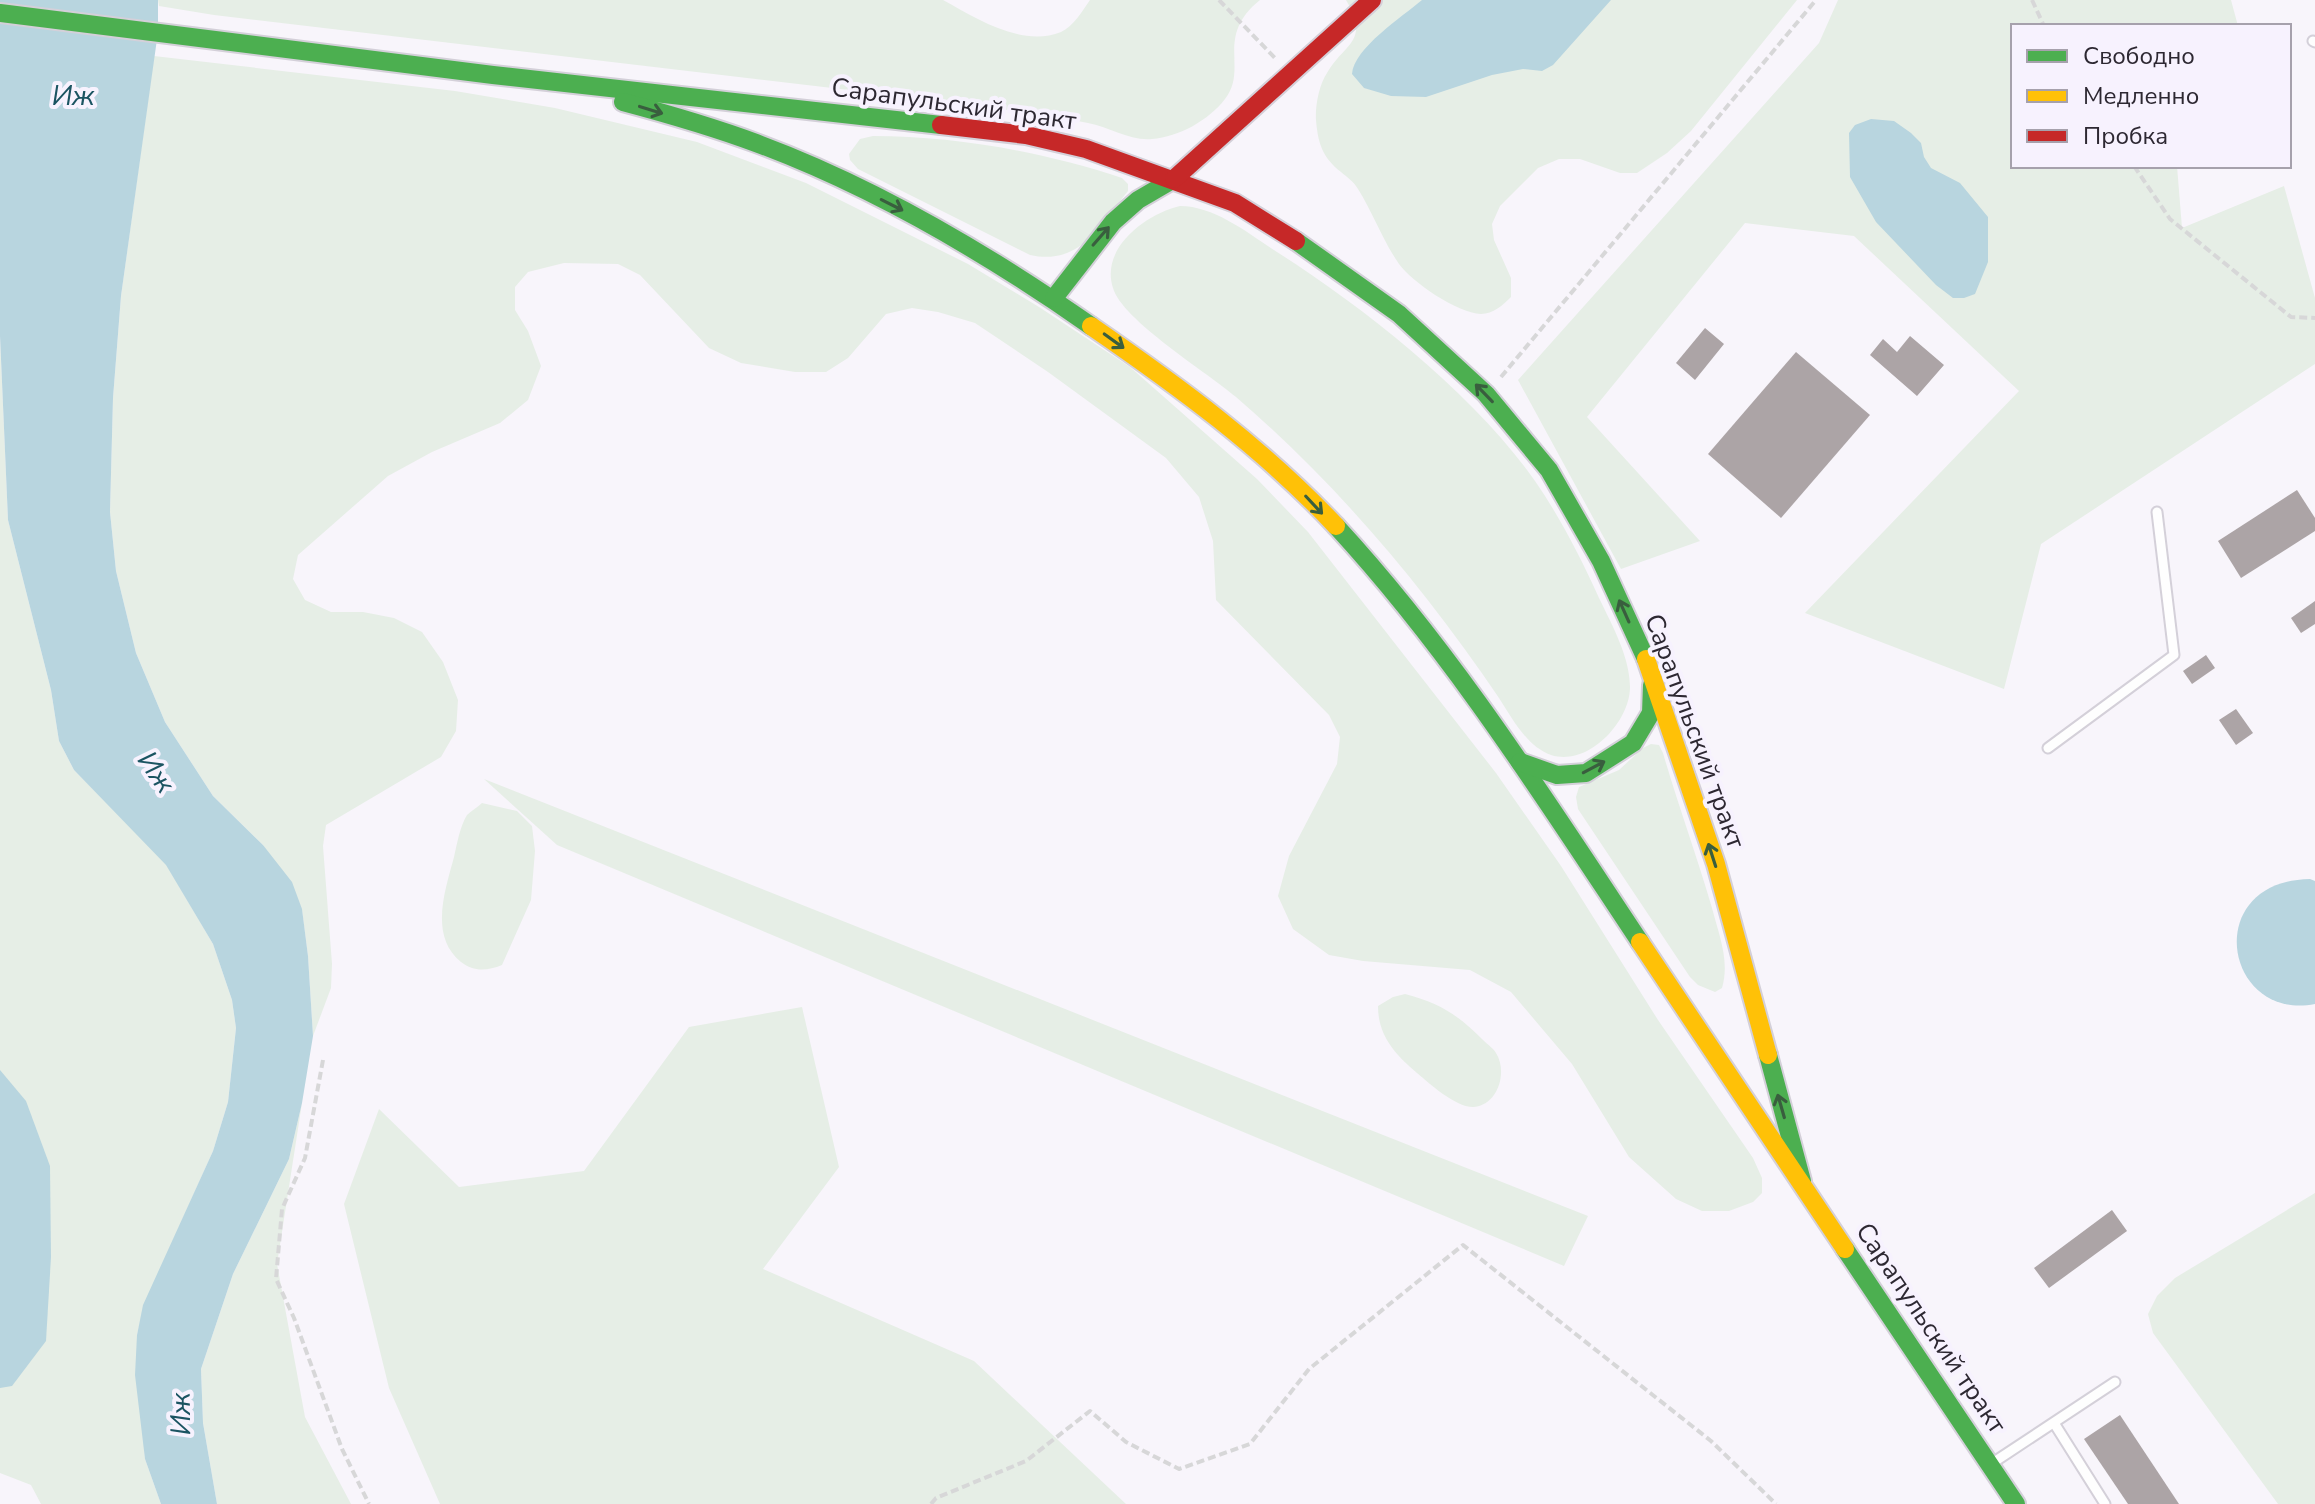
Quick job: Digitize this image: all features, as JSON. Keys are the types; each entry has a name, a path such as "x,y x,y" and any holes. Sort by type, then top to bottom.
{"main road":[{"path":"1054,298 1113,222 1138,200 1174,179 1372,0"},
{"name":"Сарапульский тракт","path":"0,13 493,75 1026,135 1086,149 1235,203 1320,256 1399,314 1486,394 1549,470 1601,561 1652,672 1716,864 1802,1181"},
{"name":"Сарапульский тракт","path":"493,75 627,102 722,131 818,169 940,229 1054,298 1204,407 1291,481 1368,562 1444,656 1520,762 2016,1504"},
{"path":"1520,762 1557,775 1586,773 1633,743 1651,713 1652,672"}],"lane":[{"path":"2048,748 2174,655 2157,512"},
{"path":"1990,1465 2115,1382"},
{"path":"2054,1423 2105,1504"}],"path":[{"path":"1219,0 1290,74"},
{"path":"1486,394 1816,0"},
{"path":"2032,0 2043,24"},
{"path":"2135,168 2170,219 2291,317 2315,318"},
{"path":"323,1060 305,1158 282,1209 276,1279 294,1318 342,1449 369,1504"},
{"path":"931,1504 936,1498 1026,1461 1090,1411 1126,1442 1179,1469 1250,1444 1309,1369 1463,1245 1711,1441 1776,1504"}],"shaded area":[{"path":"158,0 943,0 1000,29 1015,34 1046,36 1065,30 1090,0 1260,0 1238,27 1234,76 1225,99 1211,114 1183,131 1162,138 1144,139 1052,116 214,15 159,6"},
{"path":"1346,0 1797,0 1691,131 1667,153 1637,173 1620,173 1580,159 1559,159 1538,168 1500,206 1492,224 1494,240 1511,278 1511,297 1494,311 1481,314 1448,302 1405,271 1393,255 1356,186 1329,161 1322,149 1316,120 1320,89 1327,73 1355,34 1356,25"},
{"path":"1838,0 2231,0 2237,24 2011,24 2011,168 2177,168 2182,228 2284,186 2315,298 2315,364 2041,544 2004,689 1805,613 2019,391 1854,236 1745,223 1587,417 1700,541 1621,569 1518,380 1819,43"},
{"path":"154,56 455,91 555,108 697,142 806,183 968,264 1130,367 1257,479 1308,532 1496,773 1561,866 1658,1020 1753,1158 1762,1178 1762,1193 1753,1202 1729,1211 1702,1211 1676,1199 1629,1157 1572,1064 1511,992 1470,970 1329,955 1293,929 1278,896 1289,856 1337,764 1340,737 1329,715 1216,600 1213,541 1199,497 1166,458 975,323 912,308 886,314 848,358 826,372 795,372 741,363 709,348 640,275 618,264 564,263 528,272 515,287 515,310 528,331 541,366 528,400 500,423 432,452 388,476 298,555 293,579 305,600 331,612 363,612 394,618 422,632 443,662 458,700 456,731 441,757 326,825 323,846 331,988 313,1036 302,910 263,845 213,796 165,722 136,653 116,571 110,512 113,398 121,296"},
{"path":"873,136 968,142 1031,153 1122,178 1128,184 1128,191 1098,229 1076,249 1048,257 1030,255 858,169 849,154 860,139"},
{"path":"1180,206 1206,211 1231,222 1346,299 1450,386 1510,449 1535,481 1561,523 1624,653 1630,687 1628,700 1615,727 1604,739 1579,754 1565,757 1542,751 1527,739 1440,616 1344,501 1273,430 1236,397 1148,330 1120,301 1113,288 1111,273 1113,259 1120,247 1140,225"},
{"path":"0,336 8,520 51,690 59,741 74,770 166,864 213,944 232,1000 236,1028 228,1102 213,1151 144,1305 137,1335 145,1459 161,1504 41,1504 31,1485 0,1473"},
{"path":"1651,744 1659,745 1663,753 1720,938 1725,968 1722,988 1715,992 1698,985 1690,977 1578,809 1576,797 1579,787 1619,770"},
{"path":"484,779 1588,1216 1564,1266 557,845"},
{"path":"482,803 517,811 532,826 535,851 531,900 502,965 481,970 461,962 451,951 442,926 442,912 462,824 467,815"},
{"path":"1405,994 1448,1011 1495,1051 1501,1078 1489,1100 1474,1107 1459,1104 1428,1083 1395,1051 1381,1026 1378,1006"},
{"path":"802,1007 839,1167 763,1269 974,1361 1126,1504 440,1504 389,1388 344,1204 379,1109 459,1187 584,1171 689,1027"},
{"path":"302,1103 277,1264 305,1417 351,1504 217,1504 203,1423 201,1369 233,1274 289,1159"},
{"path":"2315,1193 2315,1504 2278,1504 2153,1333 2148,1314 2157,1296 2175,1278"}],"water":[{"name":"Иж","path":"0,0 158,0 158,32 121,296 113,398 110,512 116,571 136,653 165,722 213,796 263,845 292,882 302,909 313,1036 302,1103 289,1159 233,1274 201,1369 203,1423 217,1504 161,1504 145,1459 135,1375 137,1335 143,1305 213,1151 228,1102 236,1028 232,1000 213,944 166,865 74,770 59,741 51,690 8,520 0,336"},
{"path":"1422,0 1611,0 1553,65 1542,71 1523,69 1492,75 1426,97 1391,96 1364,88 1352,74 1361,54"},
{"path":"1871,119 1894,121 1911,133 1921,143 1924,157 1931,168 1960,183 1988,217 1988,262 1975,294 1953,298 1936,285 1876,222 1850,177 1849,133 1855,125"},
{"path":"2310,879 2315,881 2315,1004 2284,1004 2260,992 2244,973 2237,949 2239,924 2252,902 2275,886"},
{"path":"0,1070 26,1101 50,1166 51,1257 46,1341 12,1386 0,1388"}],"building":[{"path":"1705,328 1724,344 1695,380 1676,363"},
{"path":"1910,336 1944,365 1917,396 1870,355 1883,339 1897,352"},
{"path":"1796,352 1870,415 1781,518 1708,454"},
{"path":"2297,490 2315,518 2315,531 2241,578 2218,541"},
{"path":"2315,601 2315,624 2301,633 2291,618"},
{"path":"2206,655 2215,668 2192,684 2183,671"},
{"path":"2236,709 2253,733 2236,745 2219,720"},
{"path":"2112,1210 2127,1231 2049,1288 2034,1268"},
{"path":"2120,1415 2179,1504 2128,1504 2084,1439"}],"traffic: fast":[{"path":"0,13 493,75 941,125"},
{"path":"623,102 740,137 844,180 971,248 1091,326"},
{"path":"1054,298 1113,222 1138,200 1174,179"},
{"path":"1296,241 1399,314 1486,394 1549,470 1601,561 1646,659"},
{"path":"1336,526 1379,574 1459,676 1640,942"},
{"path":"1520,762 1557,775 1586,773 1633,743 1651,713 1652,685"},
{"path":"1768,1055 1802,1181"},
{"path":"1845,1249 2016,1504"}],"traffic: slow":[{"path":"1091,326 1219,419 1279,470 1336,526"},
{"path":"1646,659 1716,864 1768,1055"},
{"path":"1640,942 1845,1249"}],"traffic: jam":[{"path":"1174,179 1372,0"},
{"path":"941,125 1026,135 1086,149 1235,203 1296,241"}]}
